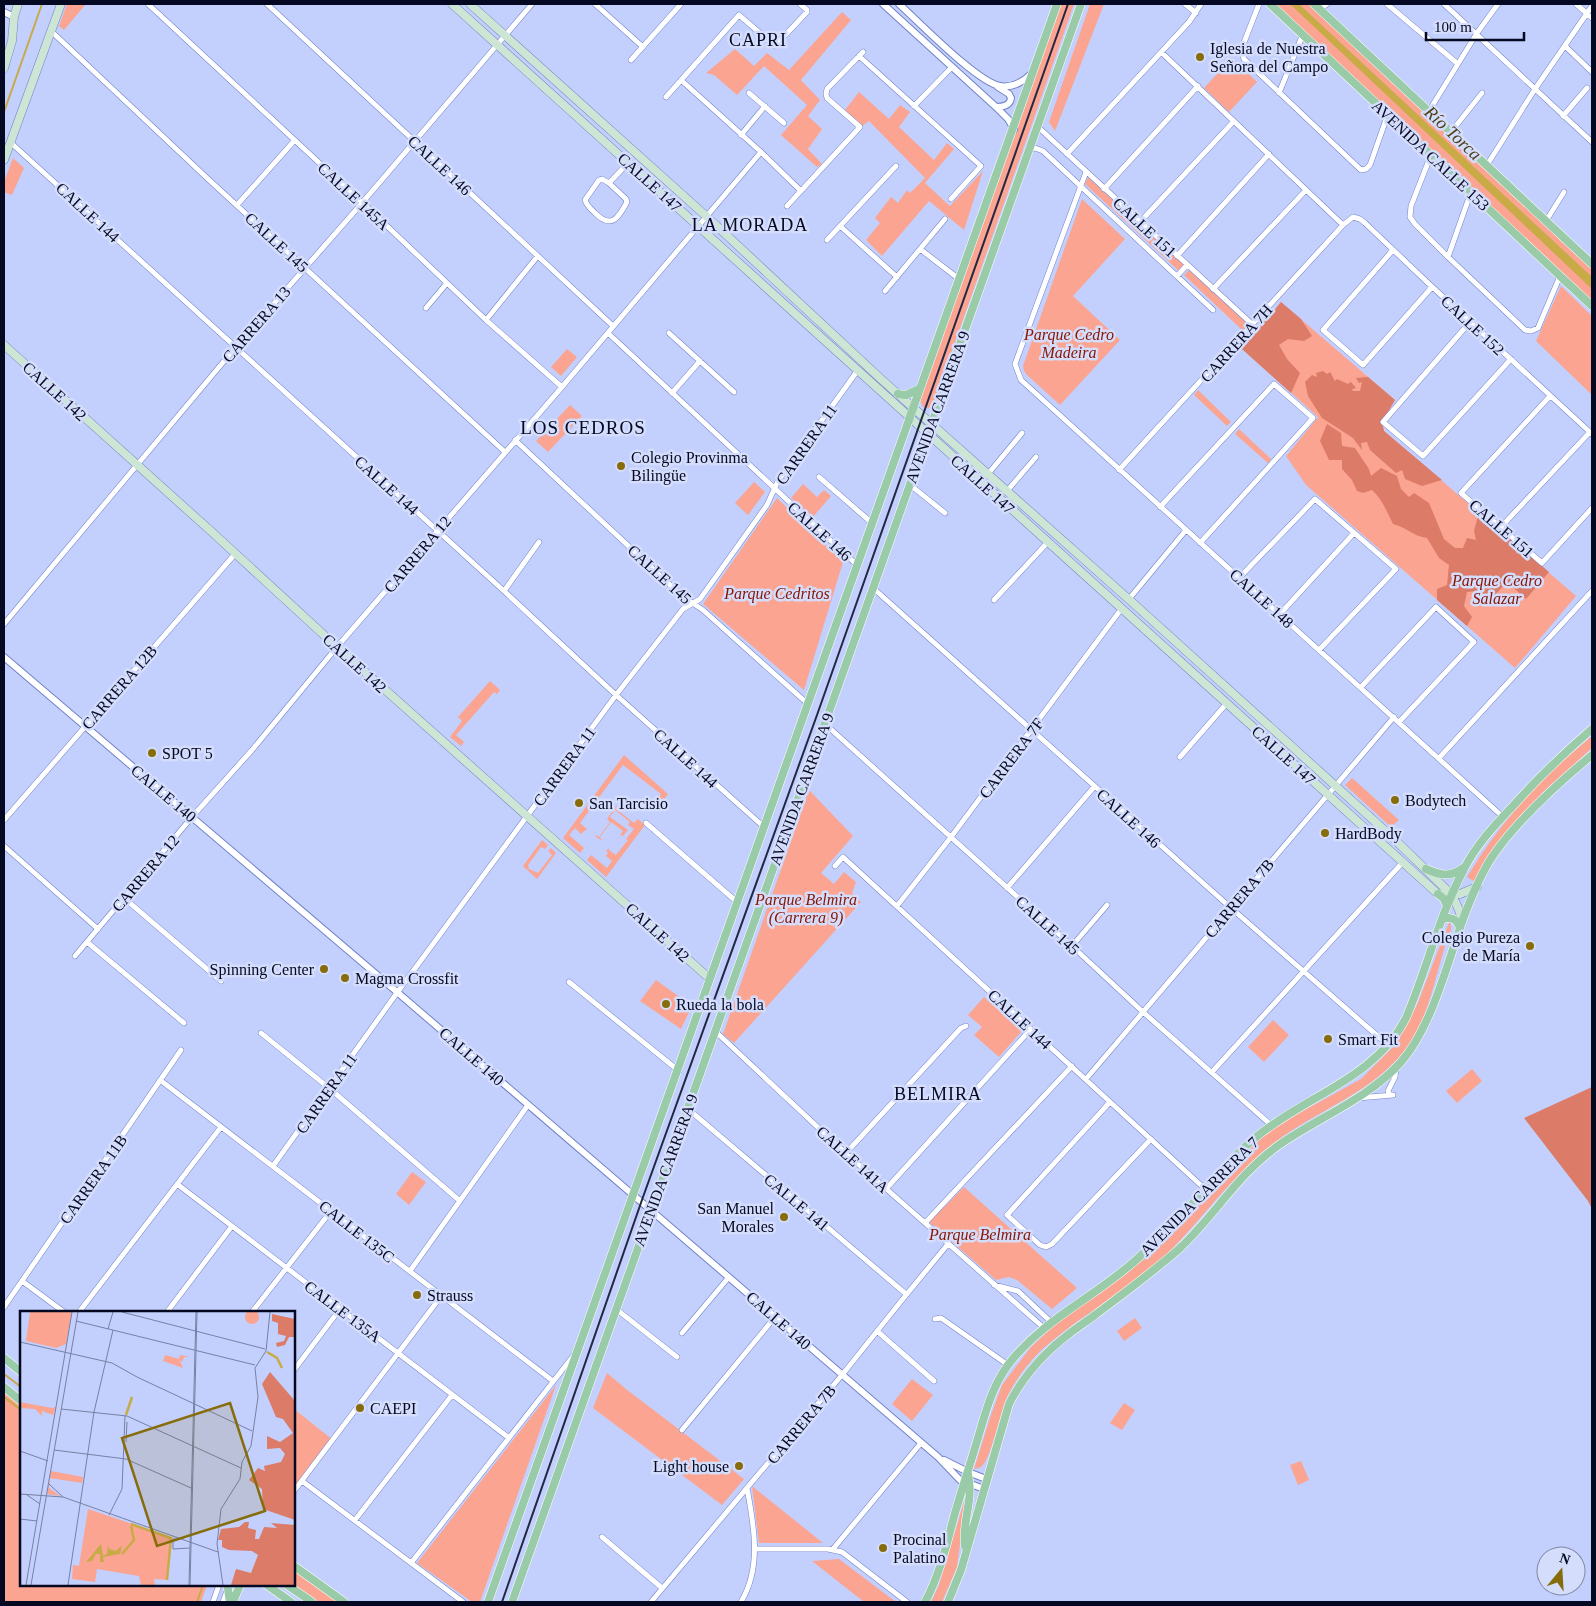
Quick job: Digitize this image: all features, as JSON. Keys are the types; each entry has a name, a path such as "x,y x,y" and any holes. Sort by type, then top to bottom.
{"main road":[{"path":"4,68 12,41 14,17 18,4"},
{"path":"4,160 61,4"},
{"name":"CALLE 147","path":"452,4 1438,894"},
{"name":"CALLE 147","path":"470,4 706,216 898,394 1335,785 1452,895 1457,905 1461,925"},
{"name":"AVENIDA CARRERA 9","path":"488,1602 1057,4"},
{"name":"AVENIDA CARRERA 9","path":"512,1602 1081,4"},
{"name":"AVENIDA CALLE 153","path":"1270,4 1592,306"},
{"name":"AVENIDA CALLE 153","path":"1317,6 1592,264"},
{"name":"CALLE 142","path":"4,345 337,647 709,978"},
{"path":"898,394 906,395 919,389"},
{"name":"AVENIDA CARRERA 7","path":"925,1602 935,1582 967,1484 968,1472 990,1399 1008,1365 1051,1322 1133,1262 1179,1219 1244,1147 1271,1125 1352,1077 1388,1045 1406,1018 1447,906 1465,867 1502,817 1558,759 1592,729"},
{"name":"AVENIDA CARRERA 7","path":"948,1602 955,1588 1009,1404 1029,1372 1070,1333 1160,1266 1199,1228 1249,1169 1266,1155 1319,1120 1358,1098 1396,1068 1409,1053 1422,1031 1461,925 1477,887 1493,857 1552,788 1592,755"},
{"path":"1426,870 1447,876 1465,867"},
{"path":"1438,894 1452,895 1464,893 1477,887"},
{"path":"1438,894 1444,899 1447,906"},
{"path":"1443,918 1452,918 1461,925"},
{"path":"4,1358 20,1371"},
{"path":"4,1387 20,1400"},
{"path":"966,1552 964,1529 971,1499 967,1484"},
{"path":"295,1567 344,1602"},
{"path":"232,1602 240,1586"},
{"path":"268,1586 291,1602"},
{"path":"288,1586 302,1602"},
{"path":"288,1586 312,1602"},
{"path":"229,1587 232,1602"}],"street":[{"name":"CALLE 145A","path":"148,4 486,320 562,387"},
{"name":"CALLE 146","path":"267,4 613,326"},
{"name":"CARRERA 13","path":"4,624 235,348 532,4"},
{"path":"595,4 643,47"},
{"path":"631,60 682,4"},
{"path":"666,97 740,15 775,46 807,12 800,4"},
{"path":"883,4 996,107 1008,119 1014,129"},
{"path":"899,4 968,66 1011,96 1010,104 996,107"},
{"path":"1185,4 1196,13"},
{"path":"1066,154 1162,52 1196,13 1201,4"},
{"path":"1259,4 1241,50 1244,59 1361,170 1366,169 1370,165 1388,114"},
{"path":"1317,6 1327,4"},
{"path":"1388,4 1458,64"},
{"path":"1444,4 1592,142"},
{"path":"1429,111 1477,33 1498,4"},
{"path":"1576,4 1592,18"},
{"path":"1487,165 1535,88 1592,6"},
{"path":"4,12 14,17"},
{"name":"CALLE 145","path":"51,31 505,452"},
{"path":"1279,93 1303,34"},
{"path":"1565,46 1592,72"},
{"path":"1162,52 1343,225"},
{"path":"787,206 860,127 826,94 828,89 861,54 914,106 981,166 952,199"},
{"path":"914,106 952,67"},
{"path":"991,83 1013,86 1026,79 1033,72"},
{"path":"681,80 801,191"},
{"path":"1104,189 1198,86"},
{"path":"1563,116 1588,88"},
{"path":"749,92 784,123"},
{"path":"1451,132 1482,93"},
{"path":"742,135 765,106"},
{"path":"1140,222 1234,121"},
{"name":"CALLE 151","path":"1038,127 1253,325"},
{"path":"237,205 294,141"},
{"name":"CALLE 144","path":"10,142 235,348 438,530 616,695 764,827"},
{"name":"CALLE 151","path":"1030,150 1035,148 1044,151 1213,310"},
{"name":"CARRERA 12","path":"75,956 761,152"},
{"path":"1177,256 1269,154"},
{"path":"1431,155 1411,206 1410,217 1519,326 1531,332 1536,330 1540,325 1560,276"},
{"path":"610,183 629,162"},
{"path":"827,240 896,166"},
{"path":"1081,186 1086,172"},
{"path":"602,179 610,183 627,202 614,221 610,222 602,220 586,204 585,200 599,180 602,179"},
{"name":"CALLE 148","path":"1081,186 1015,364 1021,380 1502,817"},
{"path":"1213,289 1306,190"},
{"path":"1448,257 1471,192"},
{"path":"1546,220 1564,192"},
{"name":"CARRERA 7H","path":"1119,470 1343,225 1353,217"},
{"name":"CALLE 152","path":"1353,217 1360,219 1591,433"},
{"path":"885,291 944,220"},
{"path":"840,226 897,276"},
{"path":"920,249 959,279"},
{"path":"1393,250 1322,330 1363,365 1432,287"},
{"path":"486,320 537,257"},
{"path":"1177,276 1187,266"},
{"path":"426,308 447,283"},
{"path":"1470,322 1383,422 1423,456 1511,360"},
{"path":"668,332 734,392"},
{"name":"CALLE 146","path":"608,333 857,565"},
{"path":"672,393 700,361"},
{"name":"CARRERA 11","path":"273,1166 397,992 616,695 683,609 700,598 767,505 774,489 858,370"},
{"path":"1160,507 1274,384 1313,418 1200,542"},
{"name":"CALLE 151","path":"1550,396 1461,493 1542,564 1592,508"},
{"path":"988,474 1022,433"},
{"path":"1501,527 1591,433"},
{"name":"CALLE 145","path":"515,440 682,596 703,610 808,704"},
{"path":"1008,491 1036,457"},
{"path":"819,477 872,523"},
{"path":"909,484 945,513"},
{"path":"1239,578 1314,499 1396,569 1319,650"},
{"path":"1129,599 1186,530"},
{"path":"1280,614 1354,534"},
{"path":"504,591 540,542"},
{"path":"994,600 1048,542"},
{"name":"CARRERA 12B","path":"4,820 235,554"},
{"name":"CALLE 146","path":"873,588 1230,908 1388,1045"},
{"path":"1439,758 1592,591"},
{"path":"1361,687 1436,607 1474,642 1399,722"},
{"name":"CARRERA 7F","path":"897,906 1032,730 1122,608"},
{"name":"CALLE 140","path":"4,657 652,1210 938,1457 958,1479 984,1489"},
{"path":"1180,757 1227,703"},
{"name":"CARRERA 7B","path":"1086,1079 1394,717"},
{"name":"CALLE 145","path":"825,724 1143,1012 1271,1125"},
{"path":"1007,888 1094,787"},
{"path":"646,823 737,902"},
{"path":"4,846 98,929"},
{"name":"CALLE 144","path":"835,866 843,857 1205,1189"},
{"path":"1212,1072 1403,862"},
{"path":"124,898 221,981"},
{"path":"1072,946 1107,906"},
{"path":"87,942 184,1023"},
{"path":"569,982 678,1071"},
{"path":"846,1153 961,1028 966,1026"},
{"path":"886,1189 1031,1029"},
{"name":"CALLE 141A","path":"714,1031 846,1153 1044,1328"},
{"path":"262,1033 460,1201"},
{"name":"CARRERA 11B","path":"4,1307 181,1050"},
{"path":"925,1223 1072,1066"},
{"path":"1358,1098 1393,1095 1389,1094 1388,1090 1395,1078 1396,1068"},
{"name":"CALLE 135C","path":"160,1080 554,1381"},
{"path":"1110,1102 1007,1215 1040,1245 1046,1247 1052,1244 1151,1139"},
{"path":"410,1271 528,1105"},
{"name":"CALLE 141","path":"688,1109 906,1294"},
{"path":"80,1311 221,1127"},
{"name":"CALLE 135A","path":"177,1184 509,1438"},
{"path":"253,1311 331,1211"},
{"path":"168,1311 232,1226"},
{"name":"CARRERA 7B","path":"650,1602 842,1375 948,1244"},
{"path":"682,1332 729,1277"},
{"path":"22,1281 63,1311"},
{"name":"CALLE 141A","path":"993,1284 1018,1290 1051,1322"},
{"path":"295,1490 442,1296"},
{"path":"295,1369 340,1309"},
{"path":"616,1309 677,1357"},
{"path":"682,1430 775,1316"},
{"path":"935,1319 941,1318 1008,1365"},
{"path":"877,1332 934,1381"},
{"path":"411,1563 578,1350"},
{"path":"355,1520 452,1395"},
{"path":"832,1549 921,1443"},
{"name":"CALLE 140","path":"938,1457 968,1472 986,1478"},
{"path":"302,1481 463,1602"},
{"path":"741,1602 750,1583 755,1548 747,1488"},
{"path":"602,1537 662,1588"},
{"path":"755,1548 832,1549 846,1555 907,1602"},
{"path":"213,1602 219,1586"},
{"path":"223,1602 229,1587"}],"green space":[{"path":"67,4 86,4 64,30 59,26"},
{"path":"1061,4 1074,4 934,402 930,408 923,407 920,400"},
{"path":"1090,4 1104,4 1055,131 1049,122"},
{"path":"1276,4 1310,4 1592,268 1592,300 1491,207"},
{"path":"842,12 851,20 801,80 820,100 808,116 822,129 808,149 822,164 817,167 781,135 807,105 764,66 737,95 714,75 706,73 735,49 754,66 767,53 789,70"},
{"path":"1232,58 1257,82 1229,112 1204,88"},
{"path":"859,92 889,119 900,105 910,112 899,127 934,160 947,143 954,149 925,183 950,206 983,171 964,230 929,201 882,256 866,240 880,223 875,218 891,197 898,203 907,190 910,193 925,178 869,121 862,126 845,110"},
{"path":"13,158 24,168 12,195 4,192 4,182"},
{"path":"1088,177 1184,265 1180,272 1085,184"},
{"name":"Parque Cedro Madeira","path":"1082,199 1125,239 1073,296 1120,340 1060,405 1027,375 1023,366"},
{"path":"1189,270 1248,324 1243,331 1184,275"},
{"path":"1561,286 1591,315 1592,395 1536,341"},
{"name":"Parque Cedro Salazar","path":"1281,302 1395,400 1382,422 1384,431 1576,596 1515,668 1306,485 1286,456 1318,417 1242,349"},
{"path":"1281,302 1301,319 1312,336 1304,341 1288,339 1279,345 1287,359 1300,373 1291,393 1242,349"},
{"path":"567,349 577,357 561,376 551,367"},
{"path":"1323,371 1327,374 1330,372 1335,381 1337,379 1348,384 1351,382 1356,388 1352,389 1353,391 1360,391 1362,382 1359,383 1356,378 1368,377 1395,400 1382,422 1384,431 1442,480 1422,486 1405,479 1402,470 1396,473 1370,450 1367,442 1361,443 1362,450 1353,438 1322,418 1308,396 1305,382 1312,375 1317,377 1316,373"},
{"path":"1198,390 1231,422 1227,426 1194,395"},
{"path":"570,405 582,416 548,452 536,441"},
{"path":"1327,424 1341,433 1342,446 1355,448 1369,469 1371,476 1381,468 1397,476 1401,489 1409,497 1414,493 1429,503 1444,539 1455,548 1463,548 1467,538 1476,540 1474,531 1479,512 1549,572 1526,599 1507,582 1494,596 1498,602 1493,602 1478,591 1467,592 1464,606 1472,617 1467,626 1437,600 1437,589 1447,585 1449,565 1439,558 1427,538 1393,524 1372,490 1363,493 1357,491 1352,480 1342,469 1342,460 1329,460 1320,441"},
{"path":"1239,429 1271,459 1268,463 1235,434"},
{"path":"754,482 765,492 748,515 735,503"},
{"path":"803,484 817,497 824,490 831,496 813,517 791,498"},
{"name":"Parque Cedritos","path":"777,498 843,562 804,690 703,604"},
{"path":"490,681 500,690 497,694 494,692 456,735 464,742 461,746 450,737 462,721 458,717"},
{"path":"1592,736 1592,748 1542,793 1475,882 1467,877 1485,849 1515,810 1554,769"},
{"path":"624,755 668,794 657,809 654,807 652,809 649,807 653,801 648,797 656,801 661,794 623,765 580,823 587,829 581,834 575,828 569,835 584,848 580,853 563,838"},
{"path":"1352,778 1399,820 1391,827 1345,785"},
{"name":"Parque Belmira (Carrera 9)","path":"809,790 853,836 821,873 834,884 844,872 856,882 852,893 861,902 734,1043 723,1034"},
{"path":"617,805 616,809 634,823 638,819 645,825 606,877 587,860 591,855 607,868 612,861 606,856 608,853 606,851 609,848 616,855 634,829 628,825 630,822 615,810 610,817 628,830 617,840 623,831 611,822 600,837 602,841 595,836 599,837 610,822 607,819"},
{"path":"542,840 548,845 545,849 541,847 528,865 529,869 538,873 552,855 548,851 551,848 556,853 537,879 523,866"},
{"path":"1450,920 1451,929 1423,1019 1408,1046 1379,1076 1274,1143 1244,1169 1178,1243 1151,1269 1045,1346 1017,1379 1002,1410 989,1454 981,1467 974,1469 1002,1385 1031,1347 1057,1323 1157,1249 1187,1220 1244,1153 1267,1133 1361,1079 1395,1045 1417,1005"},
{"name":"Rueda la bola","path":"656,980 692,1006 681,1029 640,1001"},
{"path":"984,997 1022,1031 999,1057 974,1035 982,1027 968,1015"},
{"path":"1273,1020 1289,1035 1264,1062 1248,1047"},
{"path":"1472,1069 1482,1081 1457,1103 1446,1091"},
{"path":"1592,1087 1592,1209 1588,1201 1524,1118"},
{"path":"412,1172 426,1182 409,1205 396,1194"},
{"name":"Parque Belmira","path":"964,1187 1077,1288 1052,1309 1017,1280 1009,1277 996,1280 929,1222"},
{"path":"1135,1318 1142,1328 1124,1341 1117,1331"},
{"path":"607,1373 744,1479 722,1505 593,1408"},
{"path":"912,1379 933,1395 912,1421 892,1404"},
{"path":"556,1385 480,1602 472,1602 417,1563"},
{"path":"4,1393 20,1405 20,1586 207,1586 201,1602 4,1602"},
{"path":"1124,1403 1135,1410 1122,1430 1110,1423"},
{"path":"295,1410 333,1440 295,1487"},
{"path":"1301,1461 1309,1480 1298,1485 1290,1465"},
{"path":"752,1486 823,1543 759,1543"},
{"path":"967,1492 957,1567 942,1602 931,1602 939,1585"},
{"path":"839,1559 896,1602 864,1602 812,1561"},
{"path":"295,1571 339,1602 319,1602 295,1586"}],"shaded area":[{"path":"1290,4 1299,4 1592,277 1592,289"}],"waterway":[{"path":"4,112 42,4"},
{"path":"4,1374 20,1386"},
{"path":"4,1397 20,1409"},
{"path":"197,1602 203,1586"}],"railway":[{"path":"502,1602 643,1197 817,715 1068,4"}],"place":[{"name":"Iglesia de Nuestra Señora del Campo","path":"1200,57"},
{"name":"Colegio Provinma Bilingüe","path":"621,466"},
{"name":"SPOT 5","path":"152,753"},
{"name":"Bodytech","path":"1395,800"},
{"name":"San Tarcisio","path":"579,803"},
{"name":"HardBody","path":"1325,833"},
{"name":"Colegio Pureza de María","path":"1530,946"},
{"name":"Spinning Center","path":"324,969"},
{"name":"Magma Crossfit","path":"345,978"},
{"name":"Rueda la bola","path":"666,1004"},
{"name":"Smart Fit","path":"1328,1039"},
{"name":"San Manuel Morales","path":"784,1217"},
{"name":"Strauss","path":"417,1295"},
{"name":"CAEPI","path":"360,1408"},
{"name":"Light house","path":"739,1466"},
{"name":"Procinal Palatino","path":"883,1548"}],"district":[{"name":"CAPRI","path":"758,40"},
{"name":"LA MORADA","path":"750,225"},
{"name":"LOS CEDROS","path":"583,427"},
{"name":"BELMIRA","path":"938,1094"}],"water label":[{"name":"Río Torca","path":"1453,133"}]}
